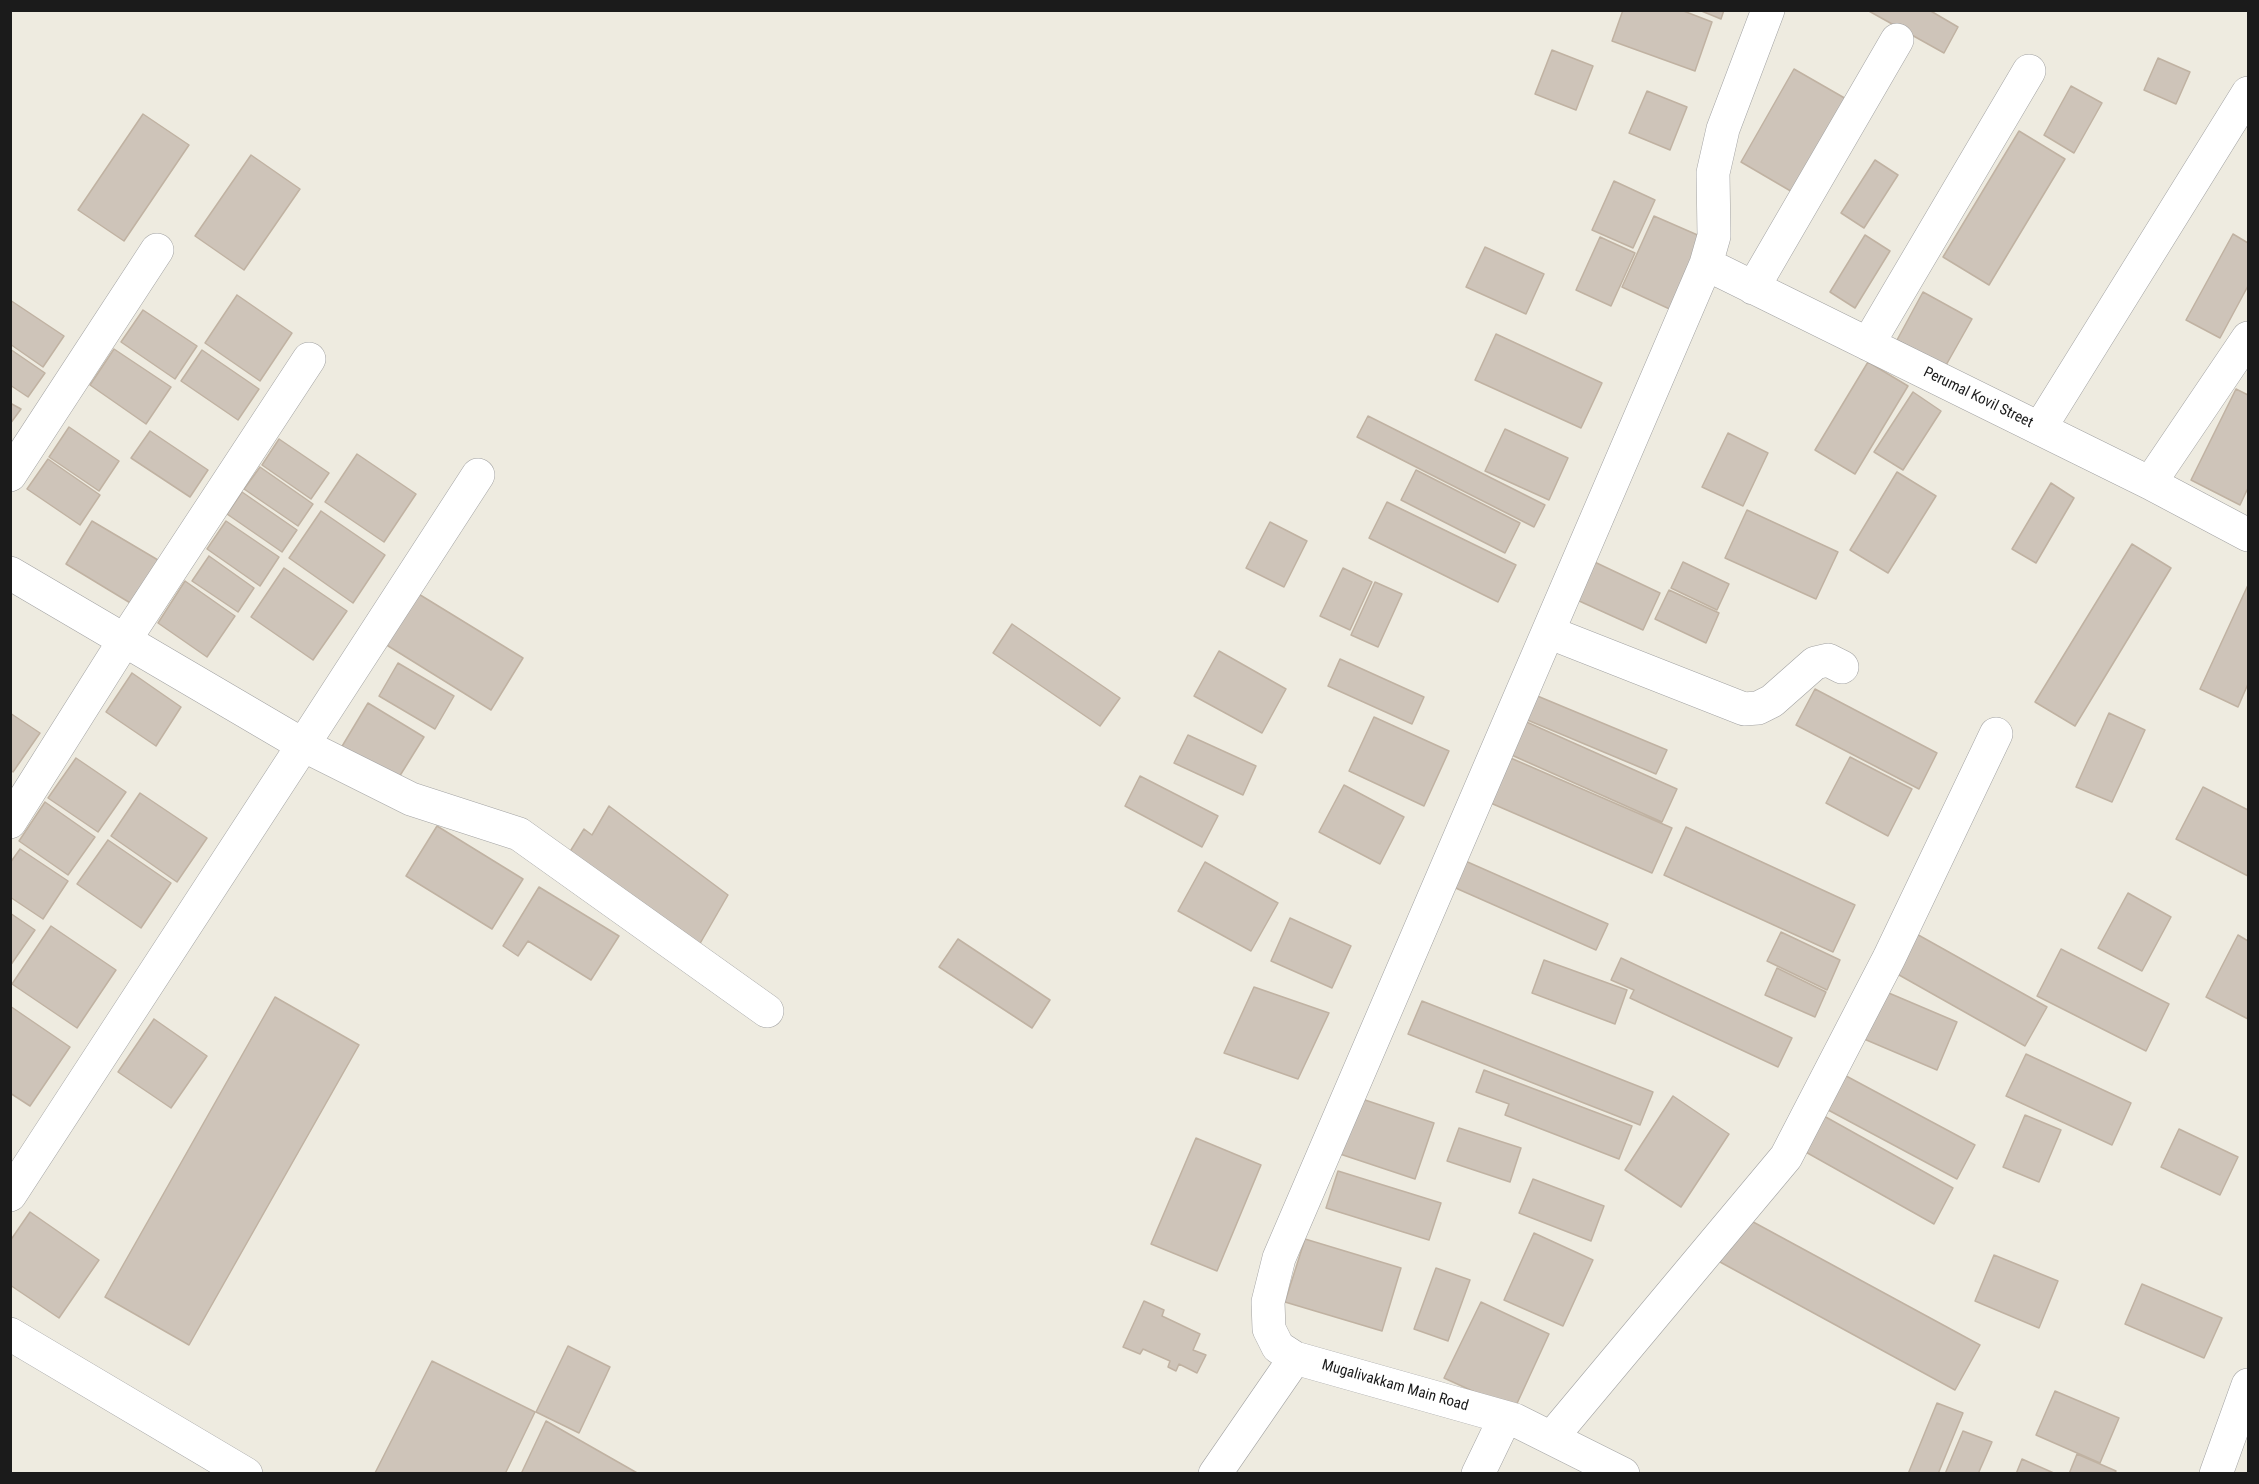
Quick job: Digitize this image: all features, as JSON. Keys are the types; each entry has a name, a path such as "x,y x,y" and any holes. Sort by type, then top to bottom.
{"street":[{"path":"1215,1473 1295,1358 1278,1347 1269,1329 1268,1302 1279,1258 1706,264 1714,236 1713,173 1723,129 1768,10"},
{"path":"1753,288 1897,40"},
{"path":"1868,344 2029,71"},
{"path":"2040,428 2248,93"},
{"path":"10,475 157,249"},
{"name":"Perumal Kovil Street","path":"1706,264 2040,428 2248,535"},
{"path":"2150,483 2248,338"},
{"path":"10,822 124,641 309,359"},
{"path":"10,1195 478,475"},
{"path":"10,573 303,745 411,799 519,834 767,1011"},
{"path":"1548,632 1744,709 1758,708 1772,701 1815,663 1828,660 1842,667"},
{"path":"1552,1437 1786,1157 1884,968 1996,734"},
{"path":"10,1334 246,1473"},
{"name":"Mugalivakkam Main Road","path":"1295,1358 1505,1418 1552,1437 1623,1473"},
{"path":"2216,1473 2248,1385"},
{"path":"1478,1473 1505,1418"}],"building":[{"path":"1623,10 1681,10 1712,22 1695,71 1612,41"},
{"path":"1699,10 1724,10 1721,19"},
{"path":"1867,10 1929,10 1958,27 1944,53"},
{"path":"1552,50 1593,66 1576,110 1535,94"},
{"path":"2158,58 2190,72 2176,104 2144,90"},
{"path":"1794,69 1848,100 1794,193 1741,162"},
{"path":"2071,86 2102,103 2074,153 2044,135"},
{"path":"1647,91 1687,107 1670,150 1629,133"},
{"path":"143,114 189,145 124,241 78,210"},
{"path":"2019,131 2065,159 1989,285 1943,257"},
{"path":"251,155 300,189 244,270 195,236"},
{"path":"1875,160 1898,175 1864,228 1841,213"},
{"path":"1614,181 1655,200 1633,248 1592,230"},
{"path":"1654,216 1709,240 1676,312 1622,287"},
{"path":"2233,234 2248,243 2248,286 2220,338 2186,320"},
{"path":"1865,235 1890,251 1855,308 1830,292"},
{"path":"1600,237 1635,253 1611,306 1576,290"},
{"path":"1485,247 1544,274 1526,314 1466,287"},
{"path":"1923,292 1972,319 1945,367 1897,340"},
{"path":"237,295 292,333 260,381 205,343"},
{"path":"10,300 64,336 43,367 10,344"},
{"path":"143,310 197,346 175,379 121,342"},
{"path":"1496,334 1602,383 1581,428 1475,380"},
{"path":"10,349 45,373 28,397 10,385"},
{"path":"114,349 171,387 146,424 90,385"},
{"path":"202,350 259,389 238,420 181,381"},
{"path":"1868,362 1908,386 1855,474 1815,450"},
{"path":"2236,389 2248,395 2248,488 2240,505 2191,480"},
{"path":"1913,392 1941,411 1903,470 1874,452"},
{"path":"10,403 21,409 10,424"},
{"path":"1368,416 1545,505 1534,527 1357,437"},
{"path":"69,427 119,461 99,491 49,457"},
{"path":"1505,429 1568,458 1549,500 1485,471"},
{"path":"150,431 208,470 190,497 131,458"},
{"path":"1728,433 1768,453 1743,506 1702,487"},
{"path":"279,439 329,473 311,499 262,465"},
{"path":"357,454 416,494 384,542 325,502"},
{"path":"48,459 100,495 80,525 27,489"},
{"path":"260,467 313,504 298,526 244,489"},
{"path":"1416,470 1520,523 1505,553 1401,500"},
{"path":"1897,472 1936,496 1888,573 1850,550"},
{"path":"2051,483 2074,498 2036,563 2012,549"},
{"path":"242,492 297,530 282,552 227,514"},
{"path":"1387,502 1516,565 1498,602 1369,538"},
{"path":"1747,510 1838,552 1816,599 1725,558"},
{"path":"321,511 385,555 353,603 289,558"},
{"path":"92,521 158,560 132,604 66,564"},
{"path":"226,521 279,557 260,586 207,549"},
{"path":"1270,522 1307,541 1284,587 1246,568"},
{"path":"2132,544 2171,568 2075,726 2035,702"},
{"path":"209,556 254,588 238,612 192,581"},
{"path":"1584,557 1660,593 1643,630 1566,595"},
{"path":"1683,562 1729,584 1717,610 1671,588"},
{"path":"284,568 347,611 313,660 251,617"},
{"path":"1343,568 1372,582 1350,630 1320,616"},
{"path":"185,581 235,616 207,657 158,623"},
{"path":"1375,582 1402,594 1378,647 1351,635"},
{"path":"2248,585 2248,684 2238,707 2200,689"},
{"path":"1669,590 1719,613 1706,643 1655,619"},
{"path":"417,593 523,658 491,710 385,644"},
{"path":"1012,624 1120,698 1100,726 993,653"},
{"path":"1219,651 1286,689 1262,733 1194,696"},
{"path":"1340,659 1424,697 1412,724 1328,686"},
{"path":"398,663 454,696 435,729 379,696"},
{"path":"132,673 181,707 156,746 106,712"},
{"path":"1815,689 1937,753 1919,789 1796,725"},
{"path":"1535,695 1667,750 1656,774 1525,719"},
{"path":"368,703 424,737 396,782 341,748"},
{"path":"10,713 40,733 13,772 10,770"},
{"path":"2109,713 2145,730 2112,802 2076,787"},
{"path":"1374,717 1449,751 1424,806 1349,771"},
{"path":"1522,720 1677,789 1662,822 1507,753"},
{"path":"1188,735 1256,766 1243,795 1174,763"},
{"path":"1506,756 1672,828 1652,873 1486,801"},
{"path":"1850,757 1912,789 1888,836 1826,803"},
{"path":"76,758 126,792 98,832 48,798"},
{"path":"1140,776 1218,816 1202,847 1125,806"},
{"path":"1344,785 1404,817 1380,864 1319,832"},
{"path":"2203,787 2248,810 2248,876 2176,839"},
{"path":"140,793 207,838 177,882 111,836"},
{"path":"45,802 95,837 68,875 19,841"},
{"path":"609,806 728,895 698,947 566,858 584,829 592,835"},
{"path":"437,826 523,879 492,929 406,876"},
{"path":"1686,827 1855,905 1833,952 1664,875"},
{"path":"108,840 171,883 141,928 77,884"},
{"path":"20,849 68,881 43,919 10,897 10,863"},
{"path":"1454,856 1608,924 1596,950 1442,882"},
{"path":"1205,862 1278,903 1251,951 1178,911"},
{"path":"539,887 619,936 591,980 528,941 518,956 503,946"},
{"path":"2128,893 2171,917 2142,971 2098,948"},
{"path":"10,913 35,930 10,966"},
{"path":"1290,918 1351,946 1332,988 1271,961"},
{"path":"51,926 116,970 77,1028 12,984"},
{"path":"1781,932 1840,960 1827,990 1767,961"},
{"path":"1913,932 2047,1007 2025,1046 1892,971"},
{"path":"2238,935 2248,941 2248,1019 2206,997"},
{"path":"958,939 1050,1000 1032,1028 939,967"},
{"path":"2061,949 2169,1004 2146,1051 2037,996"},
{"path":"1621,958 1792,1038 1778,1067 1630,998 1634,990 1611,980"},
{"path":"1544,960 1627,990 1615,1024 1532,993"},
{"path":"1777,968 1826,992 1815,1017 1765,995"},
{"path":"1254,987 1329,1013 1298,1079 1224,1053"},
{"path":"1877,988 1957,1022 1937,1070 1857,1036"},
{"path":"275,997 359,1045 189,1345 105,1297"},
{"path":"1422,1001 1653,1092 1640,1125 1408,1034"},
{"path":"10,1006 70,1047 30,1106 10,1093"},
{"path":"154,1019 207,1056 171,1108 118,1072"},
{"path":"2026,1054 2131,1103 2112,1145 2006,1096"},
{"path":"1484,1070 1632,1126 1619,1159 1505,1115 1509,1104 1476,1092"},
{"path":"1835,1070 1975,1145 1957,1179 1817,1104"},
{"path":"1353,1096 1434,1123 1415,1179 1334,1152"},
{"path":"1673,1096 1729,1134 1681,1207 1625,1170"},
{"path":"1815,1111 1953,1188 1934,1224 1795,1146"},
{"path":"2025,1115 2061,1130 2039,1182 2003,1167"},
{"path":"1459,1128 1521,1148 1510,1182 1447,1161"},
{"path":"2179,1129 2238,1157 2220,1195 2161,1167"},
{"path":"1196,1138 1261,1165 1217,1271 1151,1244"},
{"path":"1338,1171 1441,1203 1429,1240 1326,1208"},
{"path":"1533,1179 1604,1206 1591,1241 1519,1213"},
{"path":"30,1212 99,1260 59,1318 10,1285 10,1241"},
{"path":"1744,1217 1980,1345 1955,1390 1720,1262"},
{"path":"1534,1233 1593,1260 1563,1326 1504,1300"},
{"path":"1305,1239 1401,1268 1382,1331 1285,1302"},
{"path":"1994,1255 2058,1281 2039,1328 1975,1301"},
{"path":"1436,1268 1470,1280 1448,1341 1414,1329"},
{"path":"2142,1284 2222,1318 2204,1358 2125,1324"},
{"path":"1144,1301 1164,1310 1162,1316 1200,1334 1193,1350 1206,1355 1197,1373 1179,1364 1176,1371 1168,1367 1170,1361 1143,1349 1140,1354 1123,1347"},
{"path":"1481,1302 1549,1334 1514,1410 1444,1378"},
{"path":"568,1346 610,1367 579,1433 536,1412"},
{"path":"432,1361 535,1412 505,1474 375,1473"},
{"path":"2055,1391 2119,1418 2100,1463 2036,1435"},
{"path":"1937,1403 1963,1413 1938,1474 1908,1474"},
{"path":"546,1421 639,1474 521,1474"},
{"path":"1963,1431 1992,1442 1978,1474 1945,1474"},
{"path":"2077,1454 2116,1471 2114,1474 2069,1474"},
{"path":"2022,1459 2056,1474 2016,1474"}]}
